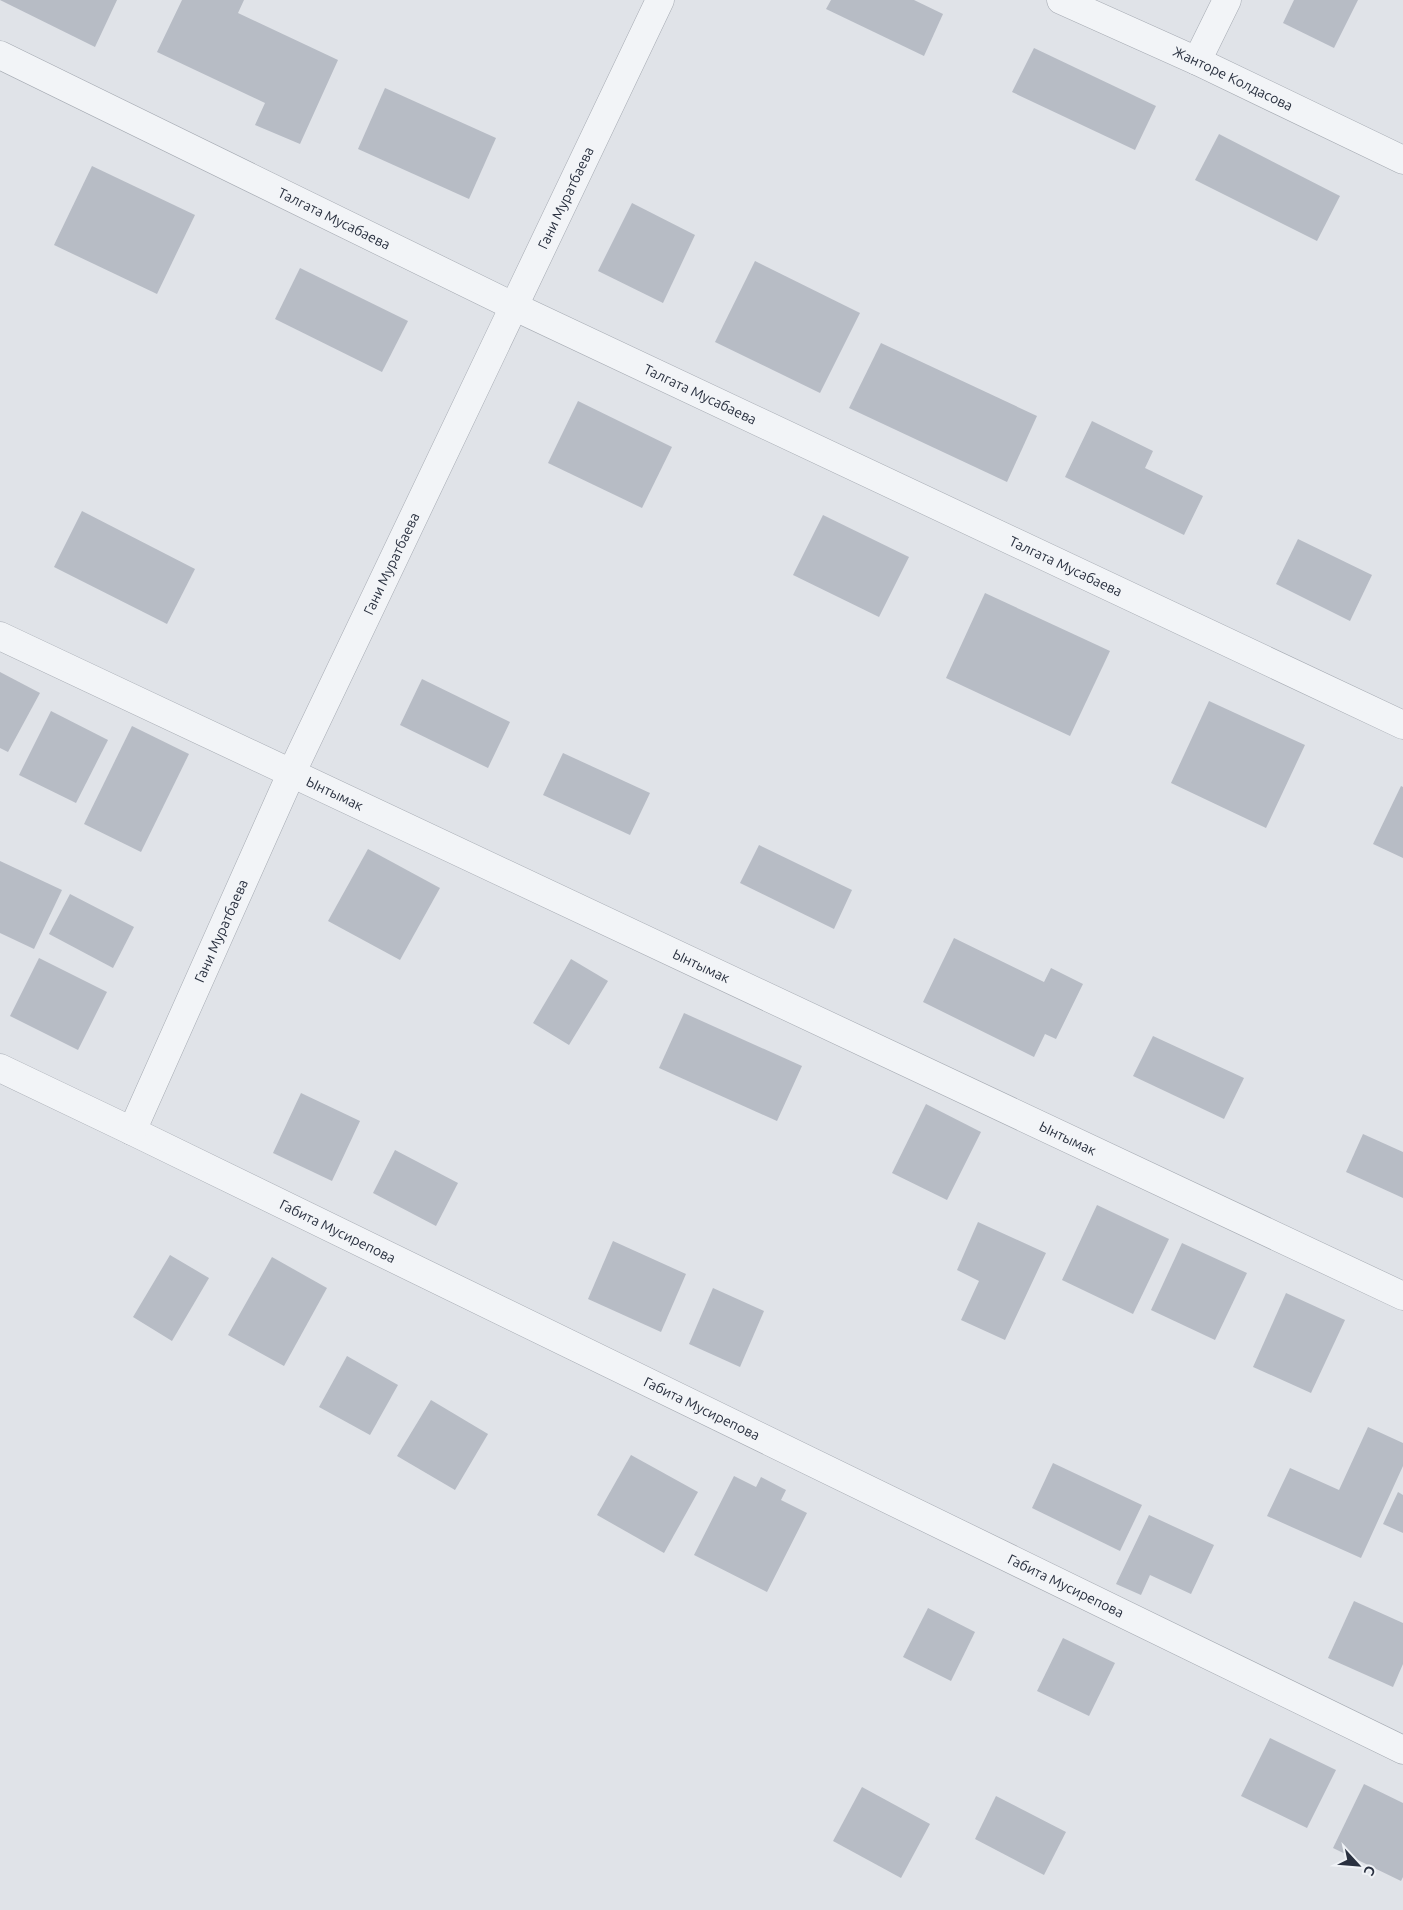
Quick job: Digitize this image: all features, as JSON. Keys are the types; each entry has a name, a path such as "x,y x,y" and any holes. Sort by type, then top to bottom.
{"street":[{"name":"Гани Муратбаева","path":"132,1131 291,774 660,0"},
{"name":"Жанторе Колдасова","path":"1061,0 1197,61 1403,160"},
{"path":"1197,61 1226,0"},
{"name":"Талгата Мусабаева","path":"0,55 513,306 1403,725"},
{"name":"Ынтымак","path":"0,636 1403,1296"},
{"name":"Габита Мусирепова","path":"0,1068 1403,1750"}],"building":[{"path":"0,0 117,0 95,47"},
{"path":"182,0 244,0 238,13 338,60 300,144 255,125 265,103 157,52"},
{"path":"831,0 914,0 943,14 924,56 826,9"},
{"path":"1294,0 1358,0 1334,48 1283,23"},
{"path":"1034,48 1156,106 1135,150 1012,92"},
{"path":"385,88 496,138 469,199 358,149"},
{"path":"1219,134 1340,196 1317,241 1195,180"},
{"path":"92,166 195,215 157,294 54,245"},
{"path":"632,203 695,235 663,303 598,271"},
{"path":"755,261 860,313 820,393 715,342"},
{"path":"300,268 408,321 382,372 275,319"},
{"path":"881,343 1037,416 1007,482 849,408"},
{"path":"578,401 672,447 642,508 548,463"},
{"path":"1092,421 1153,451 1145,468 1203,496 1184,535 1065,477"},
{"path":"82,511 195,569 167,624 54,567"},
{"path":"823,515 909,557 879,617 793,575"},
{"path":"1298,539 1372,575 1350,621 1276,584"},
{"path":"985,593 1110,651 1070,736 946,678"},
{"path":"0,672 40,693 8,752 0,748"},
{"path":"422,679 510,722 488,768 400,725"},
{"path":"1209,701 1305,745 1266,828 1171,783"},
{"path":"51,711 108,740 76,803 19,775"},
{"path":"132,726 189,754 141,852 84,824"},
{"path":"563,753 650,793 630,835 543,795"},
{"path":"1401,786 1403,787 1403,858 1373,844"},
{"path":"759,845 852,890 834,929 740,883"},
{"path":"368,849 440,888 400,960 328,921"},
{"path":"0,861 62,890 34,949 0,933"},
{"path":"70,894 134,927 113,968 49,934"},
{"path":"954,938 1044,982 1051,968 1083,984 1056,1039 1045,1034 1034,1057 923,1002"},
{"path":"39,958 107,992 78,1050 10,1016"},
{"path":"571,959 608,981 569,1045 533,1023"},
{"path":"684,1013 802,1066 777,1121 659,1068"},
{"path":"1153,1036 1244,1078 1224,1119 1133,1076"},
{"path":"301,1093 360,1121 332,1181 273,1153"},
{"path":"926,1104 981,1132 947,1200 892,1173"},
{"path":"1363,1134 1403,1152 1403,1198 1346,1172"},
{"path":"395,1150 458,1183 436,1226 373,1193"},
{"path":"1097,1205 1169,1239 1133,1314 1062,1280"},
{"path":"978,1222 1046,1253 1005,1340 961,1320 979,1281 957,1270"},
{"path":"613,1241 686,1274 661,1332 588,1299"},
{"path":"1182,1243 1247,1273 1215,1340 1151,1310"},
{"path":"170,1255 209,1278 172,1341 133,1317"},
{"path":"272,1257 327,1288 284,1366 228,1335"},
{"path":"713,1288 764,1311 740,1367 689,1344"},
{"path":"1286,1293 1345,1320 1311,1393 1253,1367"},
{"path":"347,1356 398,1385 370,1435 319,1407"},
{"path":"431,1400 488,1434 455,1490 397,1456"},
{"path":"1368,1427 1403,1443 1403,1466 1361,1558 1267,1516 1290,1468 1339,1490"},
{"path":"631,1455 698,1492 664,1553 597,1515"},
{"path":"1053,1463 1142,1505 1120,1551 1032,1508"},
{"path":"734,1476 756,1487 761,1477 786,1490 781,1500 807,1513 767,1592 694,1555"},
{"path":"1398,1492 1403,1495 1403,1533 1383,1524"},
{"path":"1149,1515 1214,1545 1191,1594 1150,1575 1141,1595 1116,1584"},
{"path":"1354,1601 1403,1623 1403,1664 1393,1687 1328,1658"},
{"path":"928,1608 975,1632 951,1681 903,1657"},
{"path":"1063,1638 1115,1663 1089,1716 1037,1691"},
{"path":"1270,1738 1336,1770 1307,1828 1241,1796"},
{"path":"1364,1784 1403,1803 1403,1877 1401,1881 1333,1848"},
{"path":"862,1787 930,1824 901,1878 833,1841"},
{"path":"996,1796 1066,1832 1044,1875 975,1839"}]}
